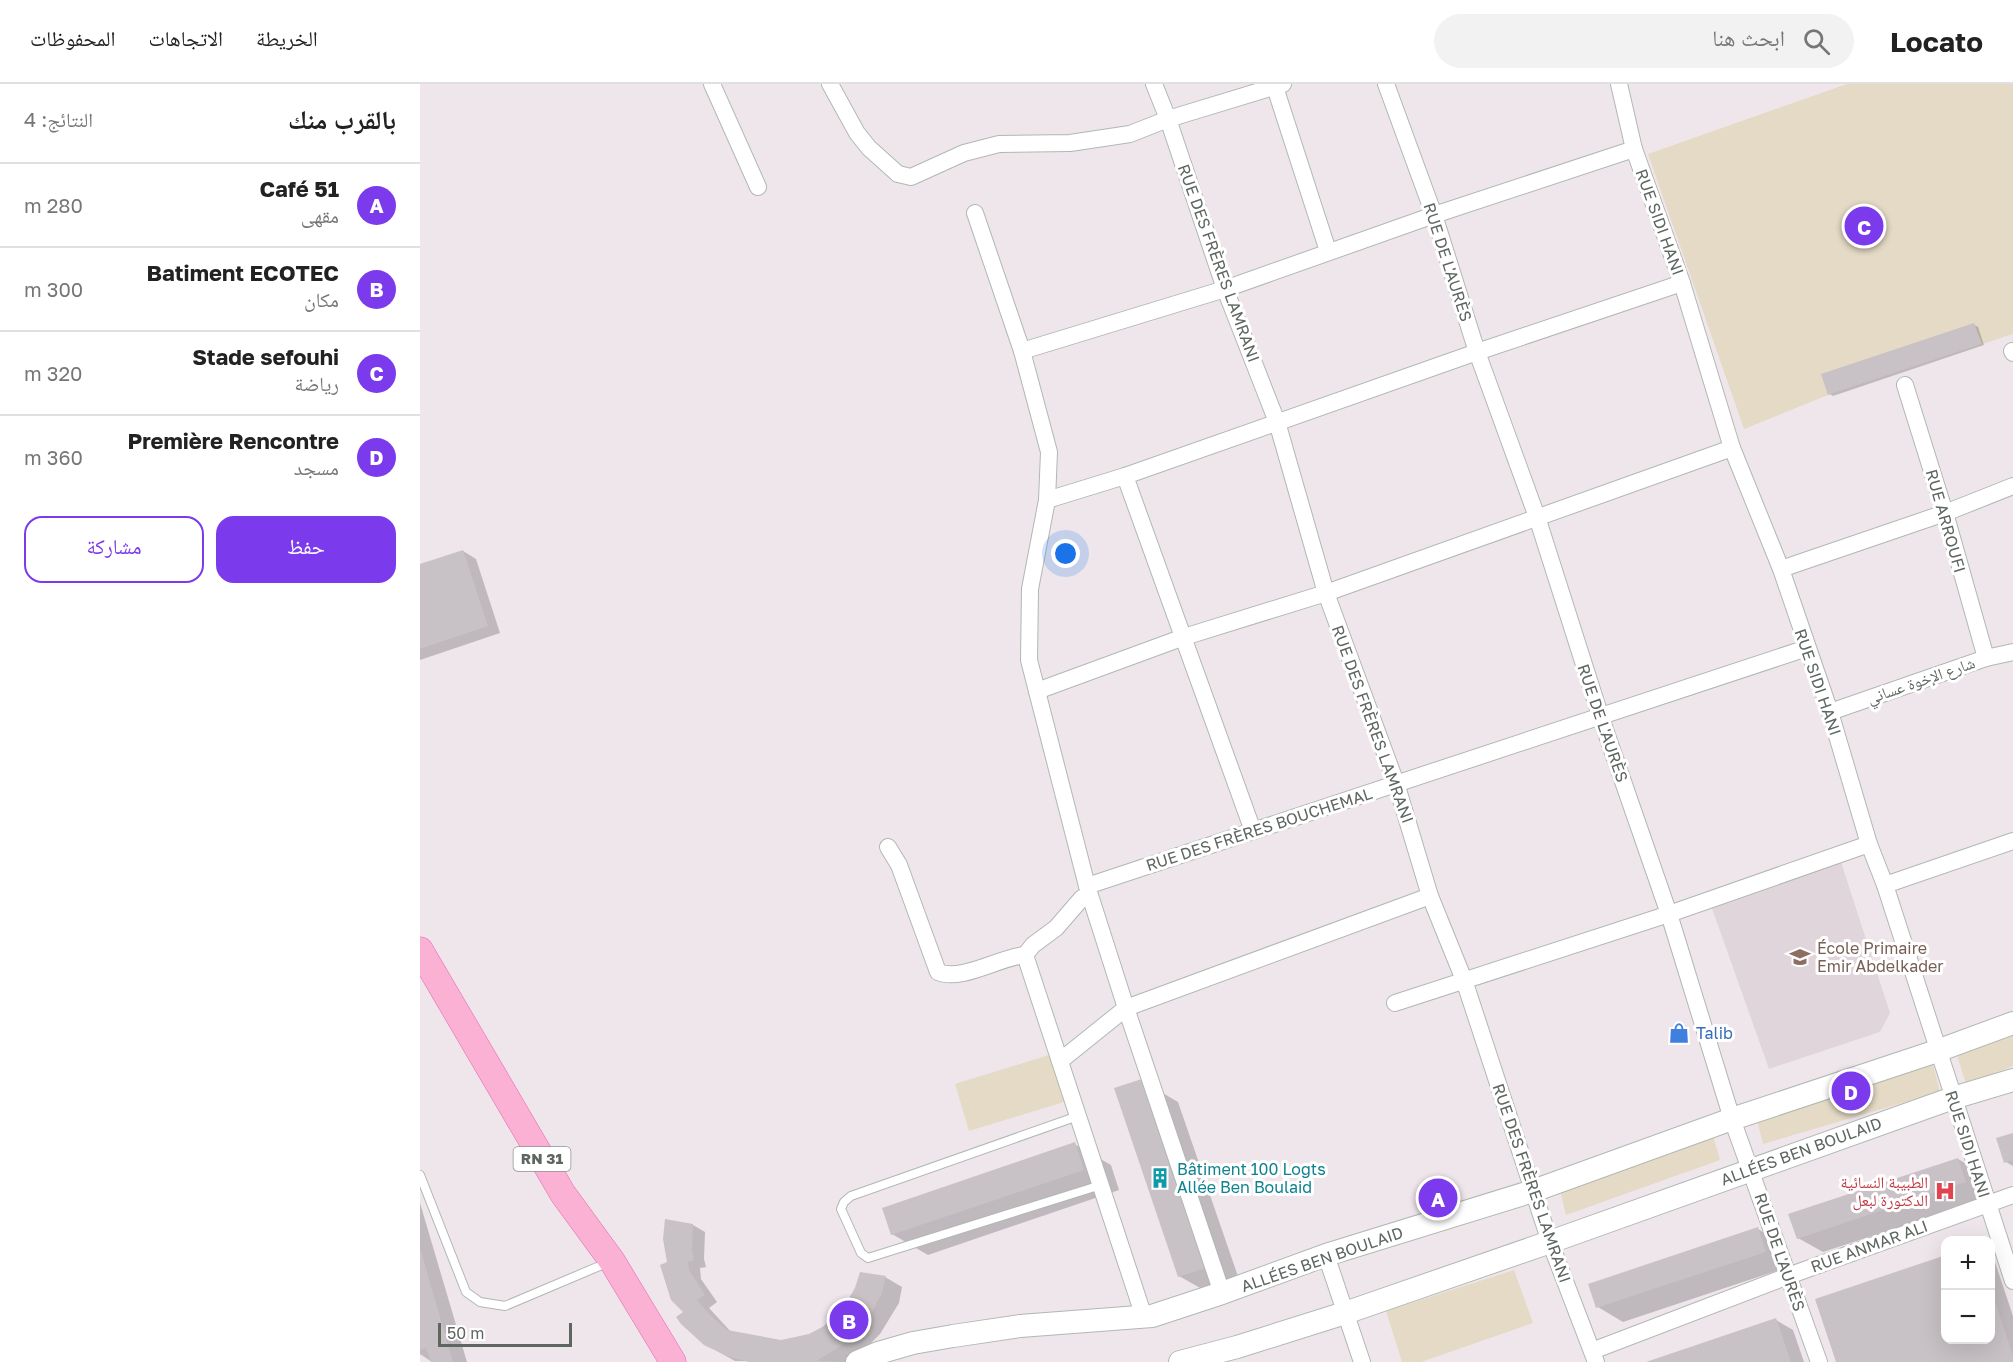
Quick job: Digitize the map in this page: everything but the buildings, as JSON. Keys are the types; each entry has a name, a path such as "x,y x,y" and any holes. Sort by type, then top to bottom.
{"main road":[{"name":"RN 31","path":"420,950 563,1194 612,1261 673,1362"},
{"name":"ALLÉES BEN BOULAID","path":"857,1362 913,1343 1020,1326 1152,1316 1326,1255 1533,1191 1732,1119 1937,1051 2013,1023"},
{"name":"ALLÉES BEN BOULAID","path":"1180,1362 1237,1347 1345,1313 1953,1098 2013,1080"}],"street":[{"path":"712,84 758,187"},
{"path":"830,84 863,140 890,167 911,177 964,153 999,144 1070,143 1130,134 1168,119 1277,85 1328,251"},
{"name":"RUE DES FRÈRES LAMRANI","path":"1154,84 1225,289 1277,422 1326,593 1396,783 1430,896 1464,980 1550,1242 1594,1356"},
{"name":"RUE DE L'AURÈS","path":"1386,84 1434,215 1477,352 1537,517 1600,717 1669,914 1732,1119 1819,1362"},
{"name":"RUE SIDI HANI","path":"1619,84 1634,149 1682,283 1732,448 1781,569 1830,712 1869,844 1885,885 2013,1281"},
{"path":"1022,351 1225,289 1328,251 1634,149"},
{"path":"975,213 1022,351 1049,452 1047,500 1030,589 1029,660 1085,892 1222,1293"},
{"path":"1047,500 1125,476 1477,352 1682,283"},
{"name":"RUE ARROUFI","path":"1905,385 1945,513 1986,658"},
{"path":"1037,691 1184,637 1326,593 1732,448"},
{"path":"1125,476 1253,831"},
{"path":"1781,569 1945,513 2013,486"},
{"name":"RUE DES FRÈRES BOUCHEMAL","path":"1085,892 1253,831 1807,648"},
{"name":"شارع الإخوة عساني","path":"1830,712 1986,658 2013,652"},
{"path":"1885,885 2013,841"},
{"path":"1395,1004 1669,914 1869,844"},
{"path":"888,847 899,865 938,972 946,975 1025,955 1056,928 1085,892"},
{"path":"1060,1061 1126,1008 1430,896"},
{"path":"1025,955 1144,1317"},
{"name":"RUE ANMAR ALI","path":"1594,1356 1788,1276 2013,1195"},
{"path":"1326,1255 1362,1362"}],"lane":[{"path":"1078,1116 851,1196 844,1202 841,1209 861,1253 868,1258 1101,1185"},
{"path":"420,1175 466,1292 480,1302 505,1306 612,1261"}],"shaded area":[{"path":"1847,84 2013,84 2013,334 1828,395 1744,429 1648,154"},
{"name":"École Primaire Emir Abdelkader","path":"1839,856 1890,1013 1880,1032 1769,1069 1709,900"},
{"path":"2013,1033 2013,1066 1966,1084 1956,1052"},
{"path":"1049,1055 1064,1102 969,1131 955,1084"},
{"path":"1933,1064 1940,1092 1763,1144 1757,1120"},
{"path":"1712,1132 1720,1160 1566,1215 1560,1190"},
{"path":"1514,1270 1533,1323 1421,1362 1402,1362 1386,1311"}],"place":[{"name":"Stade sefouhi","path":"1864,226"},
{"name":"École Primaire Emir Abdelkader","path":"1800,957"},
{"name":"Talib","path":"1679,1033"},
{"name":"Première Rencontre","path":"1851,1091"},
{"name":"Bâtiment 100 Logts Allée Ben Boulaid","path":"1160,1178"},
{"name":"الطبيبة النسائية الدكتورة لبعل","path":"1945,1191"},
{"name":"Café 51","path":"1438,1198"},
{"name":"Batiment ECOTEC","path":"849,1320"}]}
